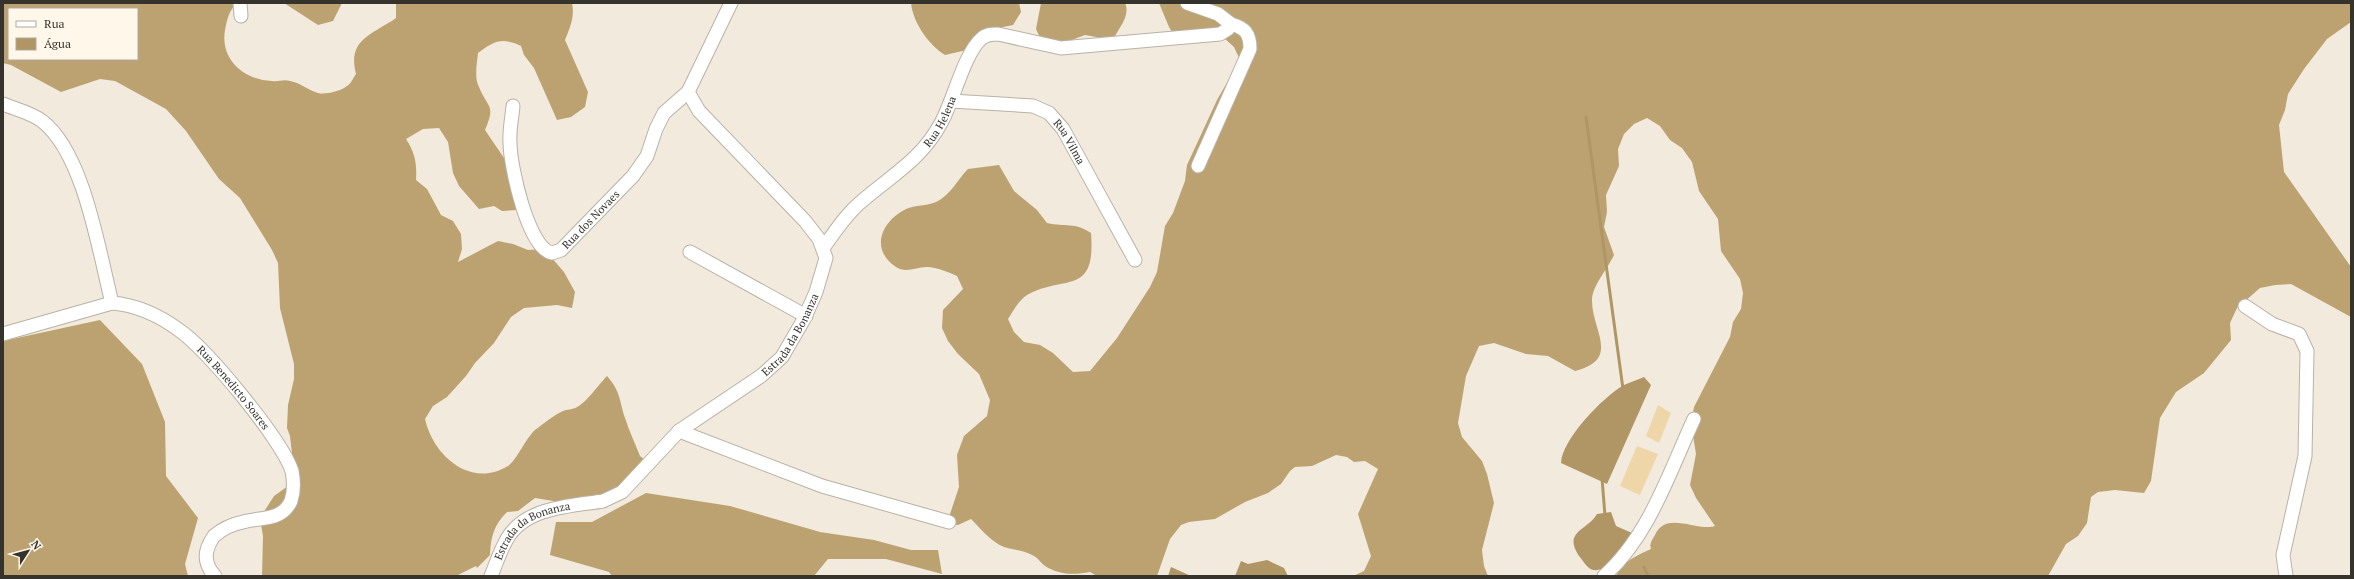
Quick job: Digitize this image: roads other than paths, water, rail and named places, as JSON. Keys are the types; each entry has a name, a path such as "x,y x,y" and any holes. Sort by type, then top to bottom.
{"street":[{"path":"688,92 731,3"},
{"path":"1187,3 1218,14 1231,24 1243,28 1247,33 1250,48 1198,166"},
{"name":"Rua Helena","path":"823,248 861,202 915,159 942,123 952,101 962,72 982,38 990,34 998,34 1061,48 1220,34 1228,29 1231,24"},
{"name":"Rua dos Novaes","path":"513,106 510,143 518,193 536,239 542,248 552,253 561,250 634,176 647,156 656,129 664,113 688,92"},
{"name":"Estrada da Bonanza","path":"491,576 507,539 527,519 548,511 612,498 630,483 679,431 774,365 788,349 806,316 823,272 826,258 819,239 792,207 699,111 688,92"},
{"name":"Rua Vilma","path":"952,101 1033,106 1050,112 1063,129 1136,260"},
{"path":"3,104 41,119 51,128 69,154 76,170 90,218 112,303"},
{"path":"690,252 806,316"},
{"name":"Rua Benedicto Soares","path":"3,334 112,303 124,304 145,311 179,330 194,343 257,416 279,446 291,470 293,493 291,500 283,513 276,516 230,526 214,536 210,542 206,560 215,576"},
{"path":"2245,306 2272,324 2300,334 2307,351 2305,456 2283,555 2286,576"},
{"path":"1604,576 1618,562 1639,535 1694,419"},
{"path":"679,431 822,486 949,522"}],"water":[{"path":"1644,377 1651,385 1607,484 1561,463 1563,453 1568,442 1595,409 1605,399 1624,385"},
{"path":"1611,512 1616,526 1632,533 1620,552 1608,565 1602,569 1595,570 1589,568 1576,550 1574,538 1578,532 1597,514"},
{"path":"1267,560 1284,568 1288,576 1235,576 1241,561 1248,564"},
{"path":"1171,567 1191,576 1168,576"}],"waterway":[{"path":"1586,117 1623,389"},
{"path":"1602,478 1605,516"},
{"path":"1644,567 1648,576"}]}
